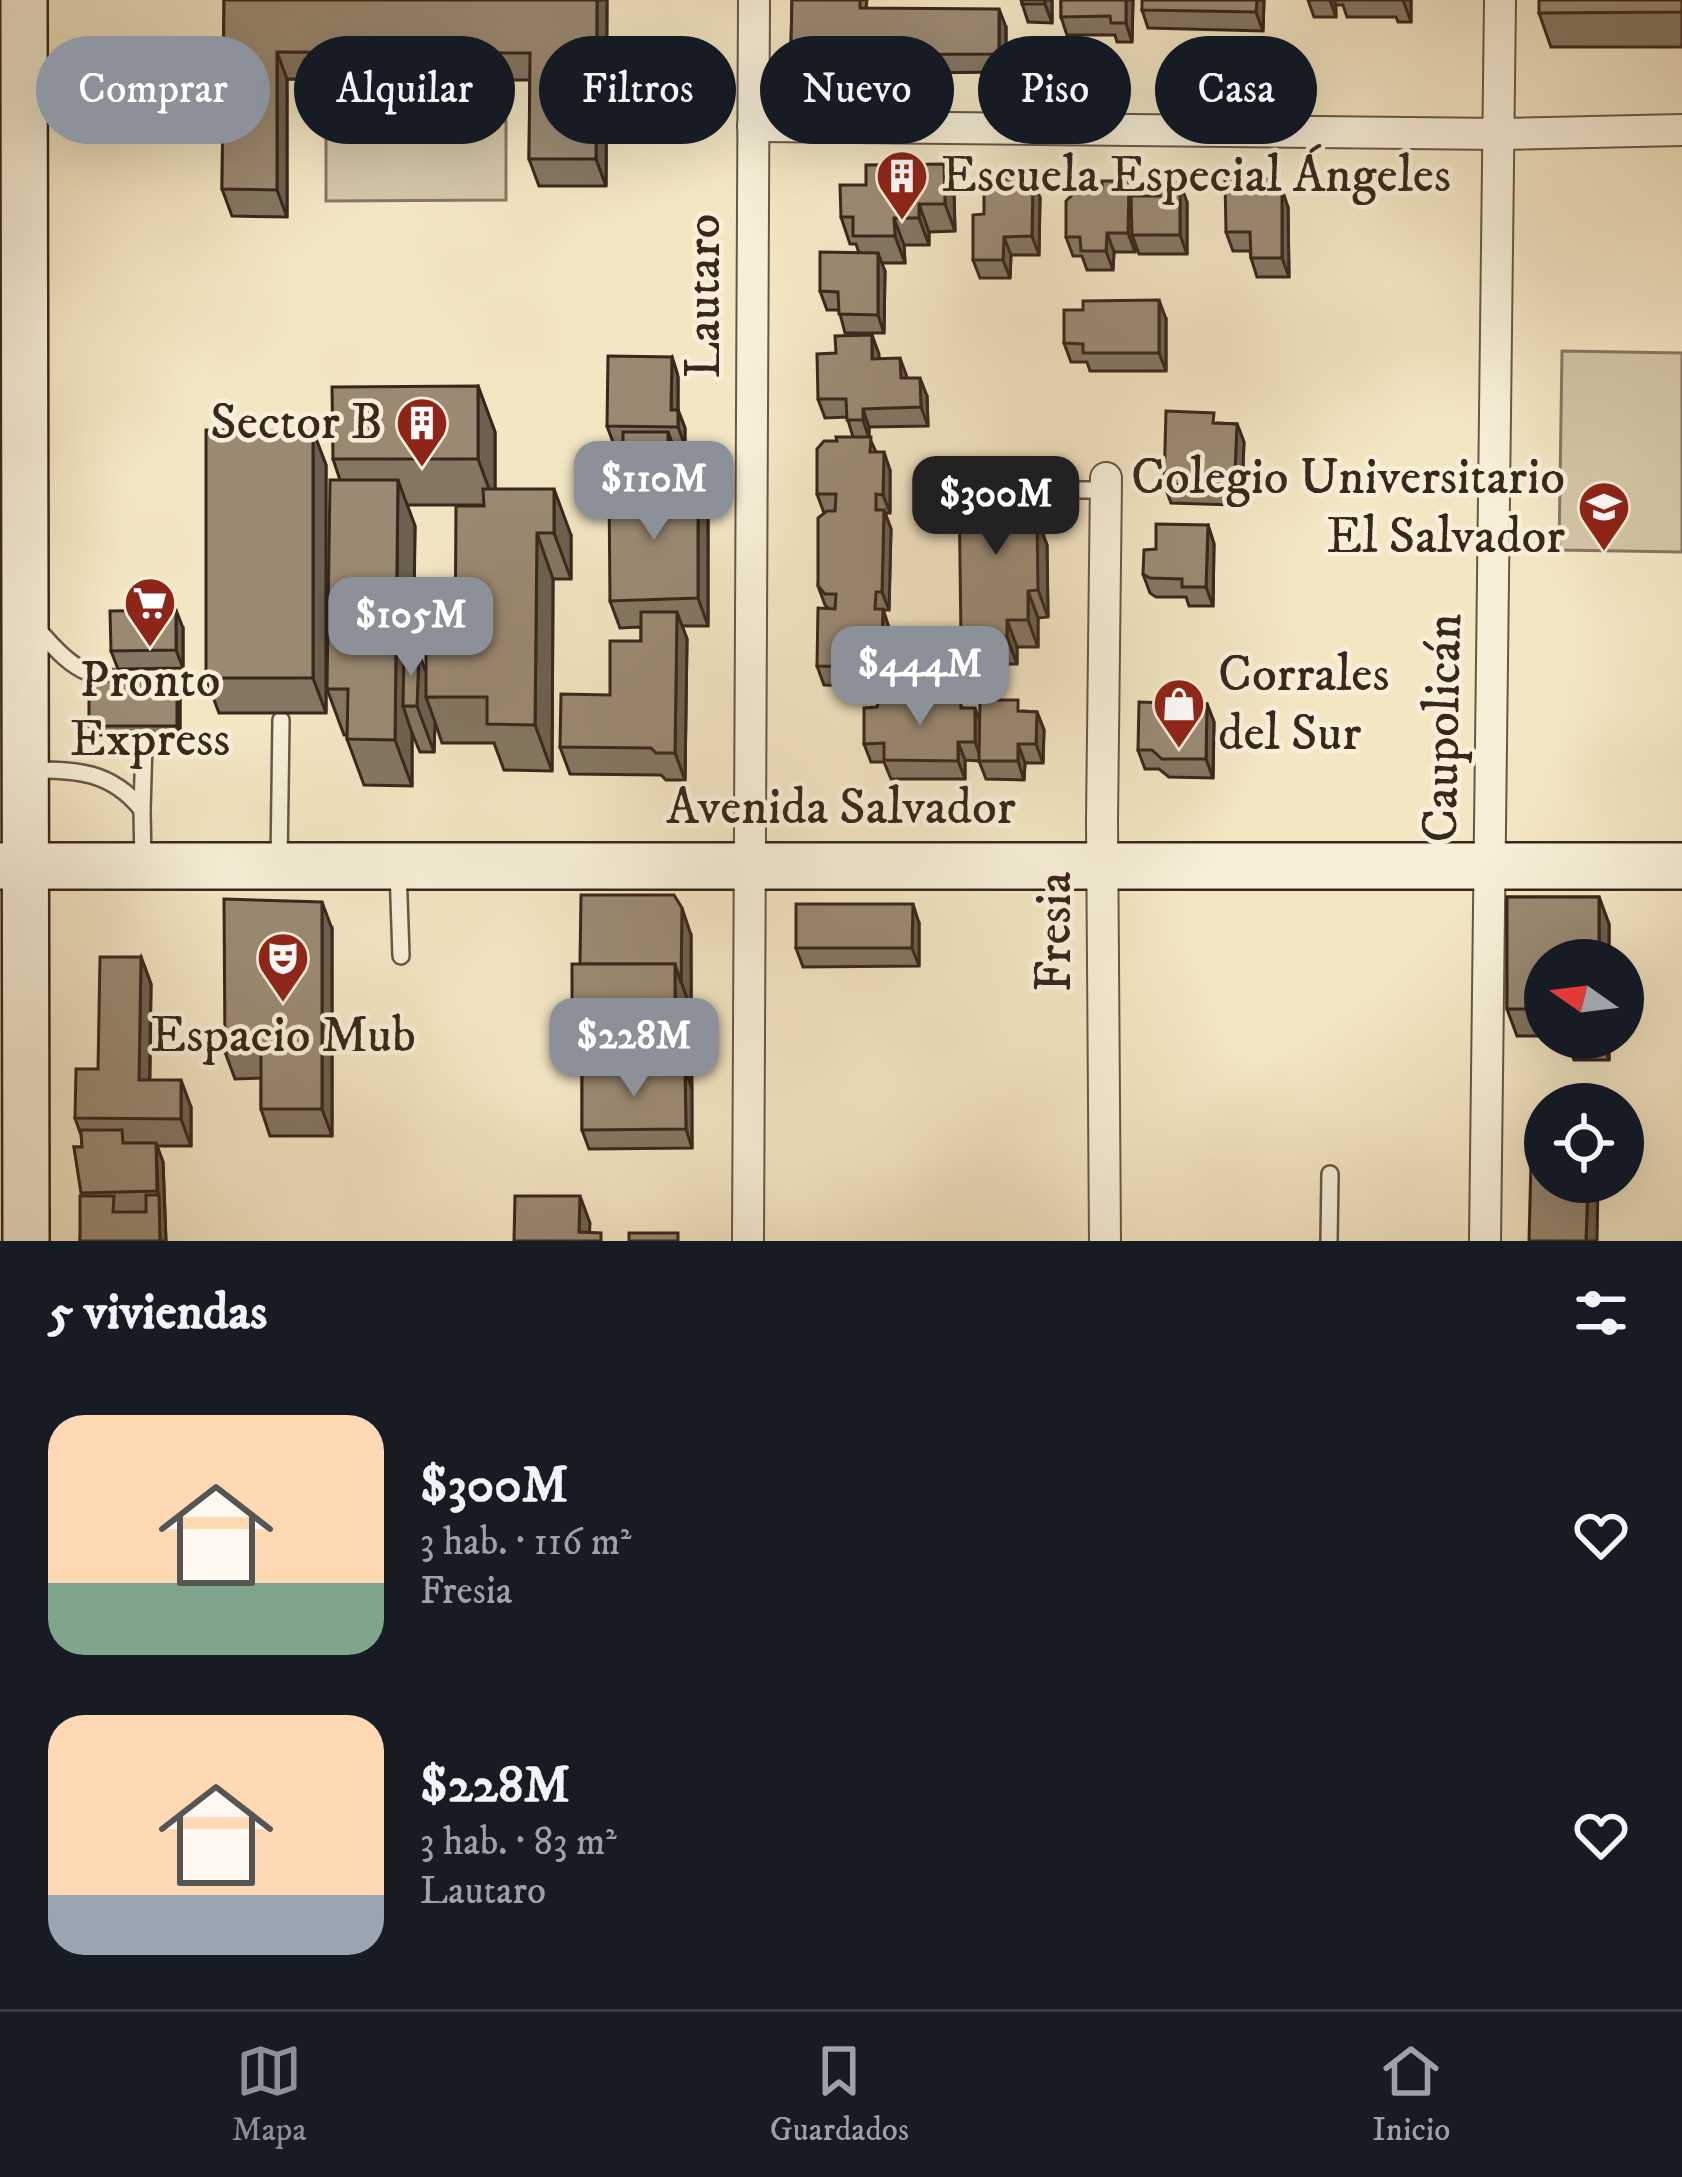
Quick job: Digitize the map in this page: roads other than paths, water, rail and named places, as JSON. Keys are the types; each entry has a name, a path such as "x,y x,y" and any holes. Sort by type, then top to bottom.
{"main road":[{"path":"24,0 25,770 13,866 26,1241"},
{"name":"Avenida Salvador","path":"13,866 1682,866"}],"street":[{"name":"Lautaro","path":"748,1241 754,0"},
{"name":"Caupolicán","path":"1485,1241 1501,0"},
{"path":"753,126 1499,134 1682,130"},
{"name":"Fresia","path":"1105,1241 1106,484"}],"lane":[{"path":"988,490 1106,484"},
{"path":"25,619 62,656 90,675 145,682 168,678"},
{"path":"278,866 281,720"},
{"path":"143,866 144,742"},
{"path":"25,770 77,770 98,776 123,790 142,810"},
{"path":"398,865 401,956"},
{"path":"1329,1241 1330,1174"}],"place":[{"name":"Escuela Especial Ángeles","path":"902,222"},
{"name":"Sector B","path":"422,469"},
{"name":"Colegio Universitario El Salvador","path":"1604,553"},
{"name":"Pronto Express","path":"150,649"},
{"name":"Corrales del Sur","path":"1179,750"},
{"name":"Espacio Mub","path":"283,1004"}]}
